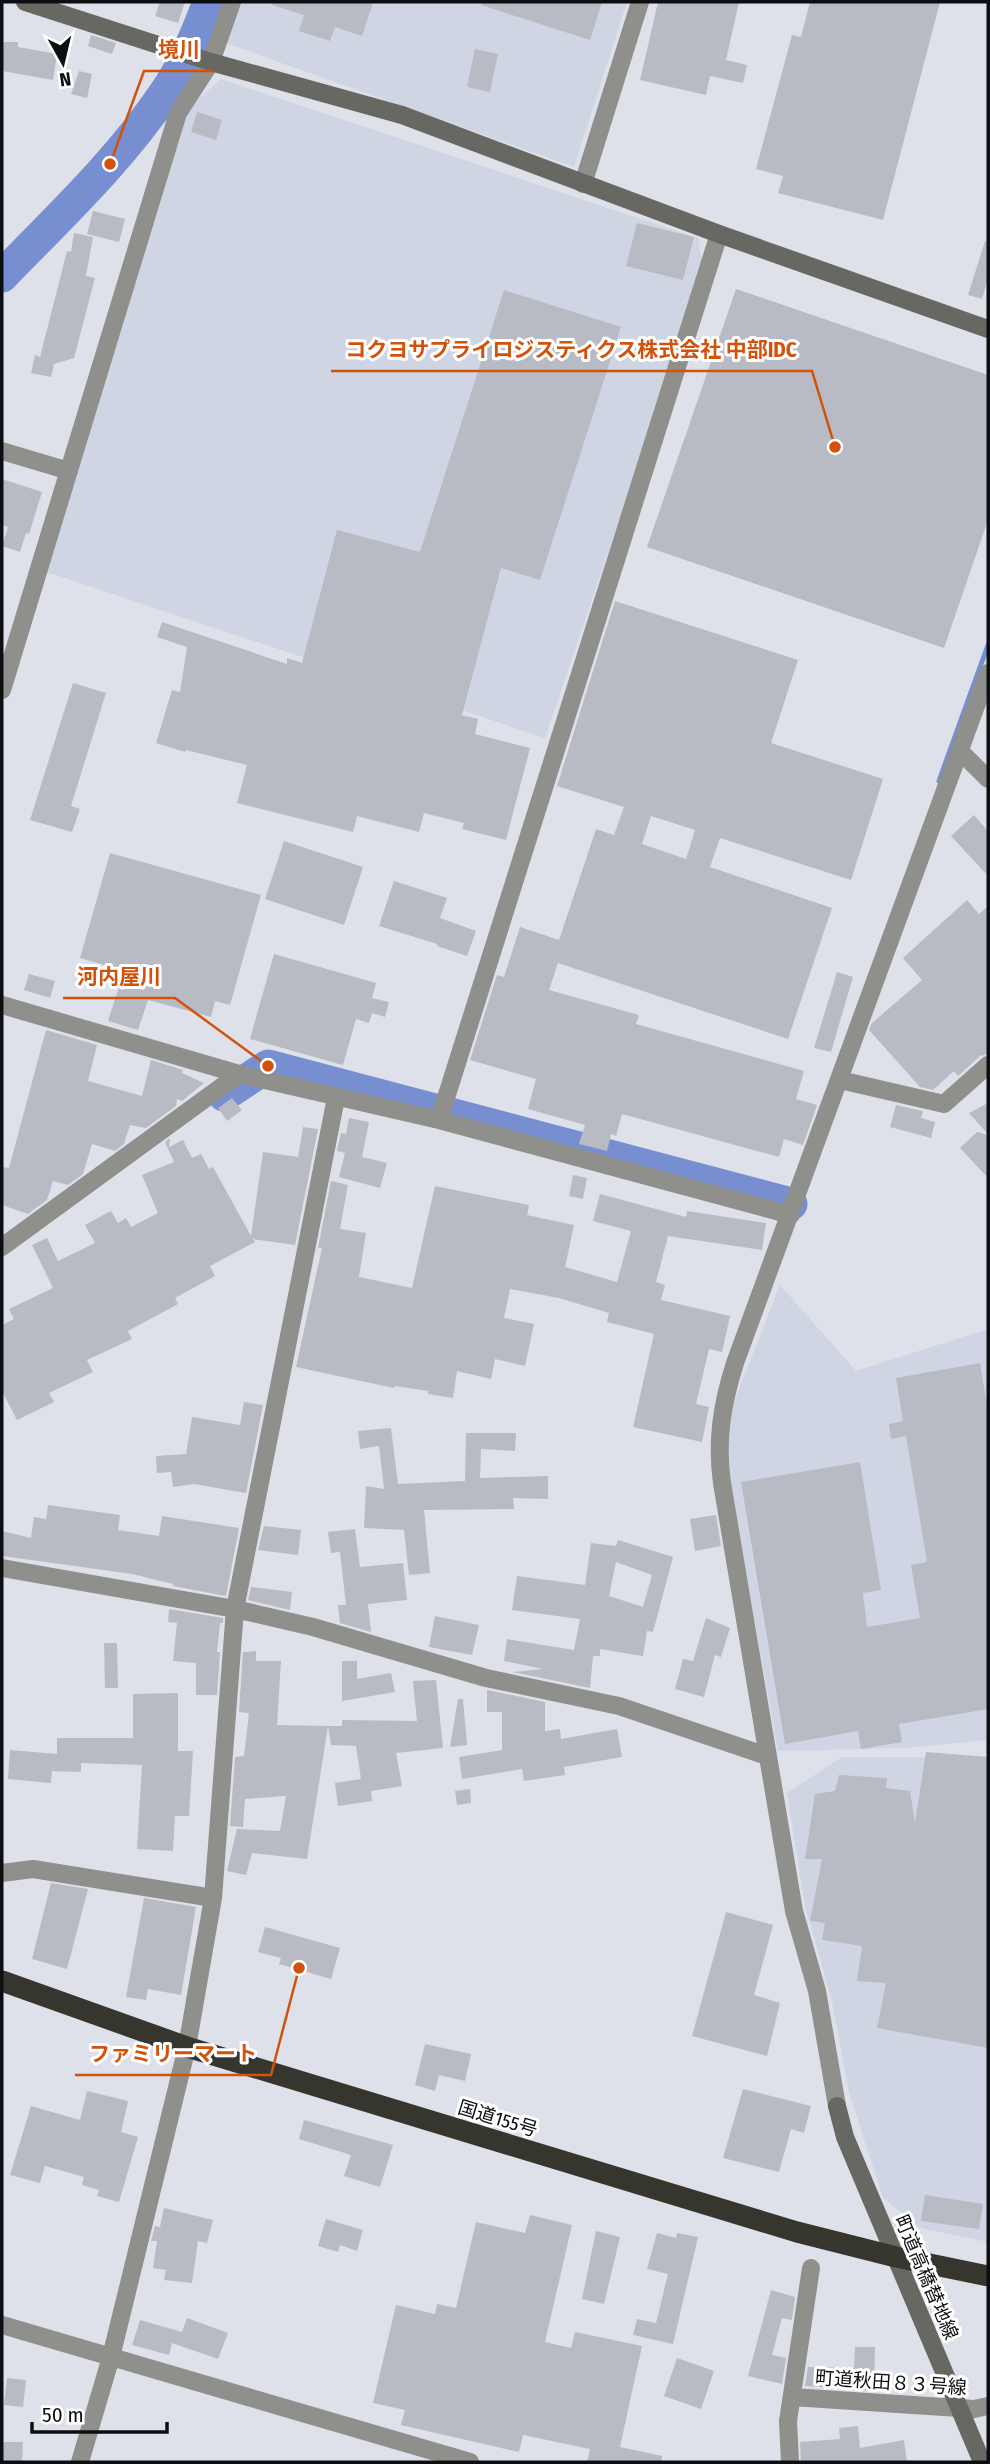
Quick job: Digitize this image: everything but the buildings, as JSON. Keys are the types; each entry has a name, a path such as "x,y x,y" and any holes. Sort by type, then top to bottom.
{"highway":[{"name":"国道155号","path":"2,1981 187,2047 797,2232 896,2257 988,2276"}],"street":[{"path":"24,2 211,62 402,115 719,234 988,329"},
{"path":"2,690 178,113 211,62 232,2"},
{"path":"583,184 640,2"},
{"path":"439,1120 719,234"},
{"path":"2,451 69,471"},
{"path":"2,1568 235,1609 313,1627 486,1678 619,1706 767,1756 722,1483 718,1442 727,1387 988,673"},
{"path":"960,751 988,779"},
{"path":"2,1005 239,1074 439,1120 791,1215"},
{"path":"840,1080 944,1104 988,1065"},
{"path":"2,1247 239,1074"},
{"path":"80,2462 111,2357 187,2047 213,1898 235,1609 336,1097"},
{"name":"町道高橋替地線","path":"767,1756 794,1911 817,1991 845,2137 982,2462"},
{"path":"2,1873 33,1869 213,1898"},
{"path":"790,2462 788,2421 811,2268"},
{"path":"2,2325 470,2462"},
{"name":"町道秋田８３号線","path":"792,2396 974,2409 988,2406"}],"shaded area":[{"path":"231,2 627,2 574,167 217,40"},
{"path":"221,79 698,238 704,270 545,738 47,572 189,108"},
{"path":"780,1285 856,1371 988,1329 988,1740 906,1748 778,1751 726,1461 728,1417"},
{"path":"842,1757 988,1757 988,2242 921,2228 883,2198 849,2092 831,1997 805,1906 787,1793"}],"waterway":[{"path":"2,276 88,188 147,118 178,72 209,2"},
{"path":"939,781 988,645"},
{"path":"224,1095 268,1066 791,1204"}],"place":[{"name":"境川","path":"110,164"},
{"name":"コクヨサプライロジスティクス株式会社 中部IDC","path":"835,447"},
{"name":"河内屋川","path":"268,1066"},
{"name":"ファミリーマート","path":"299,1968"}]}
